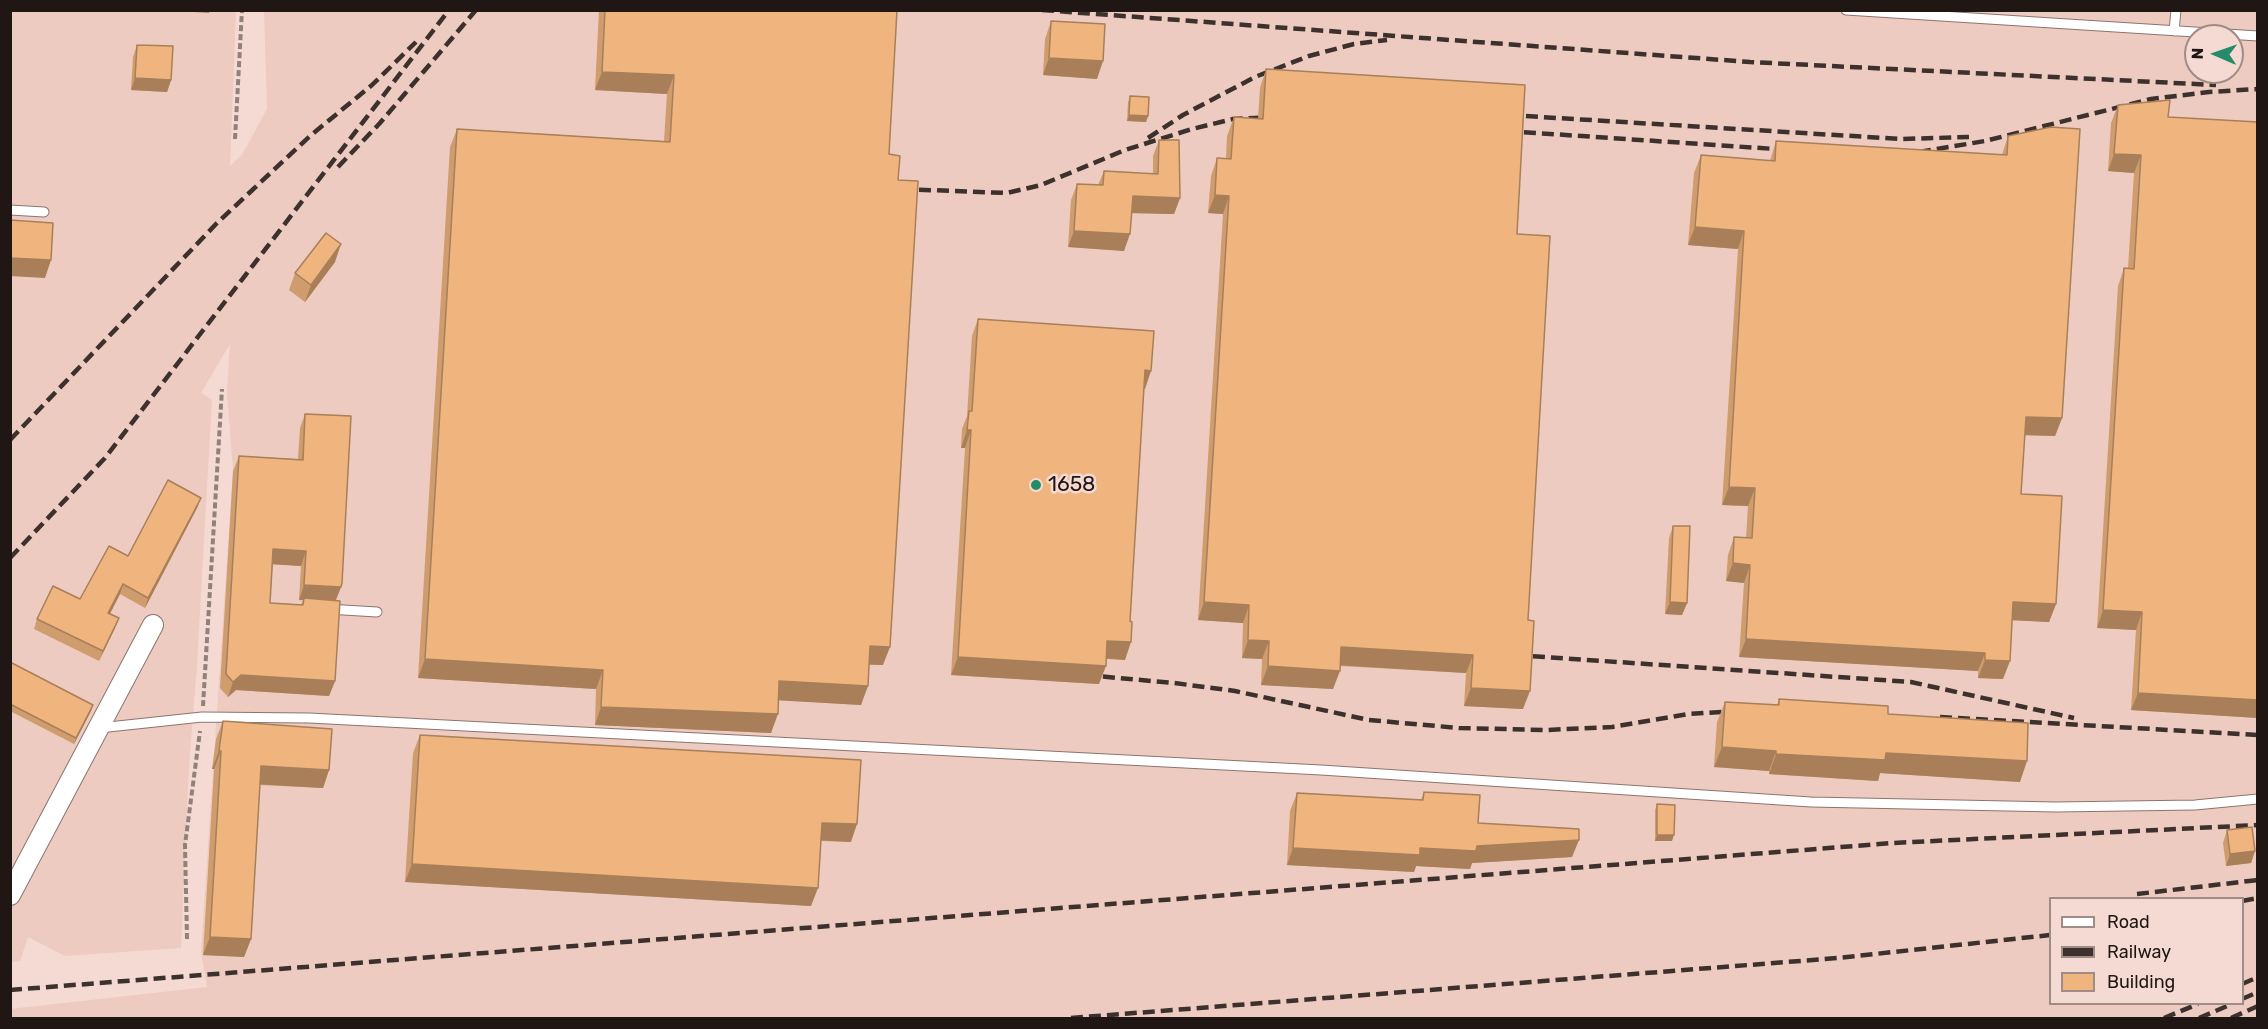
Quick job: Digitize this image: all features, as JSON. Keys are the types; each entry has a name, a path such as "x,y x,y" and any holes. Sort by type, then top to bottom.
{"street":[{"path":"10,895 153,625"}],"lane":[{"path":"1846,10 2258,36"},
{"path":"2174,31 2176,10"},
{"path":"10,210 44,212"},
{"path":"314,608 377,612"},
{"path":"97,729 202,717 319,719 1321,770 1811,802 2046,807 2195,805 2258,799"}],"path":[{"path":"235,139 242,10"},
{"path":"187,939 185,845 202,717 222,389"}],"shaded area":[{"path":"11,11 236,11 230,166 242,155 267,109 264,11 2257,11 2257,1018 11,1018 10,1009 207,987 201,952 233,470 227,393 230,344 201,393 212,400 189,766 181,948 65,956 28,937 20,961 11,962"}],"building":[{"path":"605,10 897,10 889,154 900,156 898,180 918,181 890,647 870,646 868,686 779,681 778,714 601,707 603,670 425,659 457,129 670,142 674,75 602,72"},
{"path":"1051,21 1105,24 1103,61 1049,58"},
{"path":"137,45 173,46 171,80 135,78"},
{"path":"1266,69 1525,85 1517,234 1550,236 1528,620 1534,621 1530,691 1471,688 1473,655 1341,647 1340,671 1268,666 1269,641 1248,640 1249,605 1204,602 1229,196 1215,195 1217,158 1231,159 1234,117 1263,119"},
{"path":"1130,96 1149,97 1148,116 1129,115"},
{"path":"2170,100 2168,117 2258,122 2258,700 2138,693 2142,612 2103,610 2124,268 2134,269 2141,155 2114,154 2118,105"},
{"path":"2051,127 2080,129 2062,418 2026,417 2021,494 2062,496 2056,604 2013,602 2010,661 1985,660 1985,653 1746,639 1750,565 1733,563 1734,537 1752,538 1755,488 1729,487 1744,231 1695,227 1701,155 1775,161 1776,141 2007,155 2008,136"},
{"path":"1159,140 1179,140 1180,198 1133,196 1130,234 1074,231 1077,184 1103,185 1104,171 1158,174"},
{"path":"10,220 53,223 51,260 10,258"},
{"path":"326,233 341,244 311,285 295,273"},
{"path":"978,319 1154,331 1151,371 1145,370 1130,621 1132,622 1131,642 1107,641 1106,666 958,657 971,430 967,430 969,411 972,411"},
{"path":"305,414 351,416 342,583 341,587 304,585 306,551 273,549 270,603 303,605 304,598 340,601 335,681 241,675 233,682 226,674 239,456 303,460"},
{"path":"168,480 201,498 148,598 123,584 108,613 119,618 103,651 37,619 53,586 80,599 109,546 128,556"},
{"path":"1673,526 1690,526 1687,603 1670,602"},
{"path":"10,662 93,705 76,738 10,704"},
{"path":"1779,699 1888,706 1888,714 2028,723 2027,761 1886,753 1885,760 1776,754 1776,751 1722,747 1725,702 1779,705"},
{"path":"223,721 332,729 329,770 261,766 251,939 210,937 221,751 219,751"},
{"path":"420,735 861,760 857,824 822,823 818,888 412,864"},
{"path":"1424,792 1480,795 1478,823 1579,829 1579,840 1477,846 1476,851 1420,848 1420,855 1293,848 1297,793 1423,800"},
{"path":"1657,804 1675,805 1674,835 1657,835"},
{"path":"2252,827 2255,851 2230,854 2227,830"}],"railway":[{"path":"10,558 105,458 449,10"},
{"path":"338,167 380,123 476,10"},
{"path":"1042,10 1750,62 2216,85"},
{"path":"1148,138 1183,115 1255,77 1309,56 1354,44 1387,40"},
{"path":"10,440 216,224 310,136 372,85 416,42"},
{"path":"1919,152 1985,141 2151,99 2258,89"},
{"path":"1508,115 1901,139 1969,137"},
{"path":"901,189 1007,193 1041,185 1125,150 1192,129 1233,119 1275,117"},
{"path":"1506,131 1790,150"},
{"path":"1515,655 1911,682 2074,718"},
{"path":"1085,675 1235,691 1369,720 1459,728 1546,730 1612,727 1688,714 1739,711"},
{"path":"1940,717 2258,735"},
{"path":"10,990 1893,843 2258,825"},
{"path":"2137,894 2258,880"},
{"path":"2244,901 2258,898"},
{"path":"1071,1018 1838,958 2049,935"},
{"path":"2244,983 2258,977"},
{"path":"2244,998 2258,992"},
{"path":"2164,1018 2196,1005"},
{"path":"2199,1018 2230,1005"},
{"path":"2231,1018 2258,1006"}],"place":[{"name":"1658","path":"1036,485"}]}
